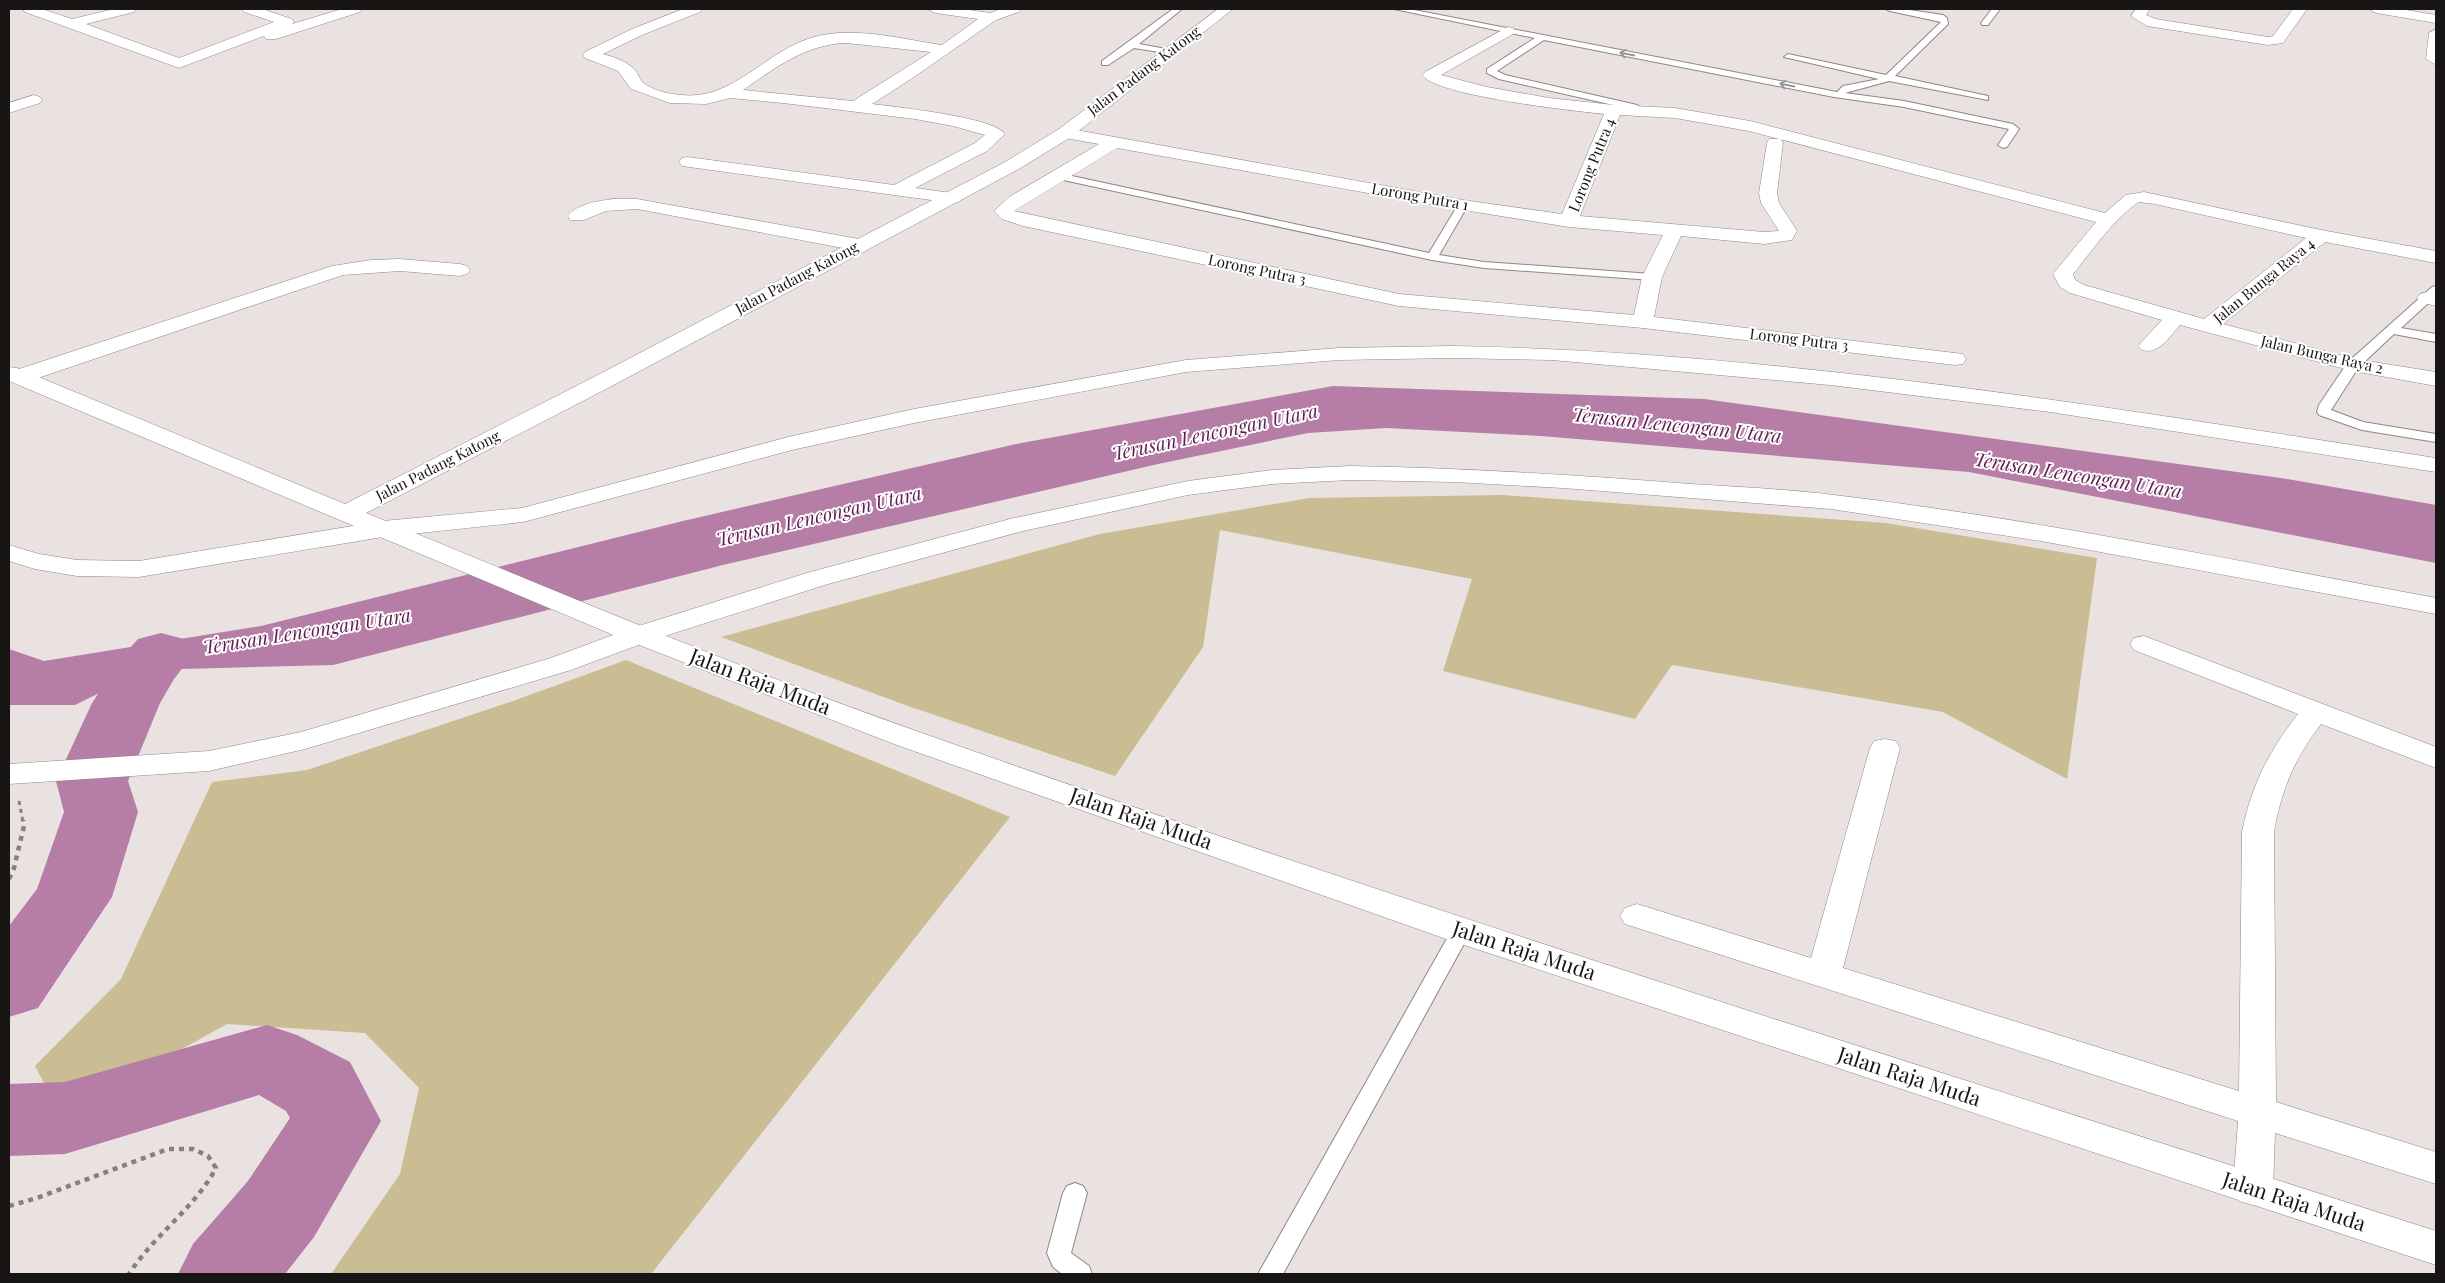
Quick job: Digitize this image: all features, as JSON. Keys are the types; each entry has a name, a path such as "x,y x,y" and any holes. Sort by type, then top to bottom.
{"street":[{"path":"30,9 179,63 287,22 249,9"},
{"path":"71,24 129,9"},
{"path":"179,63 179,68 184,72 297,26 354,9"},
{"path":"695,9 638,32 590,55 621,65 630,71 637,86 659,95 692,100 711,100 728,93 798,49 818,41 850,39 942,49"},
{"path":"935,9 991,17"},
{"path":"854,107 906,76 942,49 991,17 1014,9"},
{"name":"Jalan Padang Katong","path":"346,513 600,383 859,245 953,198 1065,133 1226,9"},
{"path":"2143,9 2138,16 2152,23 2268,41 2278,40 2300,9"},
{"path":"2376,9 2436,19"},
{"path":"1508,31 1430,76 1439,80 1512,97 1614,110 1712,118 1750,126 2110,220 2130,199 2141,197 2321,236 2436,257"},
{"path":"2434,59 2436,34"},
{"path":"728,93 854,107 986,127 997,134 982,147 899,189"},
{"path":"9,108 34,100"},
{"name":"Lorong Putra 4","path":"1569,221 1614,110"},
{"name":"Lorong Putra 1","path":"1065,133 1463,205 1569,221 1674,232 1777,238 1785,236 1788,231 1770,203 1768,193 1775,144"},
{"name":"Lorong Putra 3","path":"1113,143 1015,201 1003,211 1008,215 1023,220 1399,300 1643,322 1955,359"},
{"path":"688,162 899,189 953,198"},
{"path":"577,216 591,208 612,203 637,204 859,245"},
{"name":"Jalan Bunga Raya 2","path":"2110,220 2063,274 2063,279 2078,289 2353,365 2436,379"},
{"path":"1643,322 1652,277 1674,232"},
{"name":"Jalan Bunga Raya 4","path":"2208,326 2321,236"},
{"path":"13,375 339,270 368,264 397,263 460,270"},
{"path":"2149,346 2176,317"},
{"path":"9,553 77,568 139,569 383,529 523,515 788,444 914,416 1036,392 1186,366 1339,354 1453,352 1552,354 1830,378 2050,405 2436,465"},
{"name":"Jalan Raja Muda","path":"13,375 131,426 449,555 630,631 904,737 1462,931 2436,1248"},
{"path":"11,774 209,761 305,740 561,664 630,631 819,578 1019,524 1188,488 1272,477 1350,474 1454,475 1562,481 1830,502 2041,533 2436,606"},
{"path":"2144,644 2436,758"},
{"path":"2253,1189 2257,1113 2258,832 2263,801 2284,750 2315,712"},
{"path":"1824,974 1885,748"},
{"path":"1637,916 2436,1168"}],"lane":[{"path":"1105,63 1132,45 1178,9"},
{"path":"1398,9 1834,94 1904,104 2013,127 2014,129 2003,145"},
{"path":"1438,9 1848,87 1904,104"},
{"path":"1834,94 1848,87 1874,85 1889,77 1945,22 1943,18 1890,9"},
{"path":"1985,23 1996,9"},
{"path":"1461,22 1472,16"},
{"path":"1541,38 1490,71 1502,77 1634,107 1638,111"},
{"path":"1132,45 1169,52"},
{"path":"1788,57 1985,98"},
{"path":"1058,176 1432,257 1484,264 1652,277"},
{"path":"1432,257 1463,205"},
{"path":"2433,296 2353,365 2326,405 2324,412 2334,418 2352,423 2436,438"},
{"path":"2392,330 2436,338"},
{"path":"1270,1274 1462,931"},
{"path":"1075,1193 1059,1254 1062,1260 1080,1274"}],"path":[{"path":"9,879 14,868 24,826 11,774"},
{"path":"9,1206 37,1198 168,1149 193,1149 208,1156 216,1168 210,1182 150,1246 128,1274"}],"shaded area":[{"path":"1502,495 1886,523 2097,558 2067,779 1943,712 1672,665 1635,719 1443,671 1472,579 1220,530 1203,647 1115,776 908,706 721,637 1100,534 1309,498"},
{"path":"626,660 1010,817 651,1274 331,1274 400,1174 419,1088 365,1033 227,1024 61,1116 35,1066 121,979 212,782 307,770 513,701"}],"water":[{"name":"Terusan Lencongan Utara","path":"1333,386 1704,399 2281,478 2436,505 2436,563 1969,472 1541,436 1386,428 1308,433 1158,464 723,565 333,665 146,670 75,705 9,705 9,649 44,661 261,626 683,521 1016,444"}],"waterway":[{"path":"9,986 73,897 101,812 92,781 126,703 146,670 161,653"},
{"path":"9,1120 65,1118 267,1059 319,1087 336,1121 281,1209 227,1274"}]}
